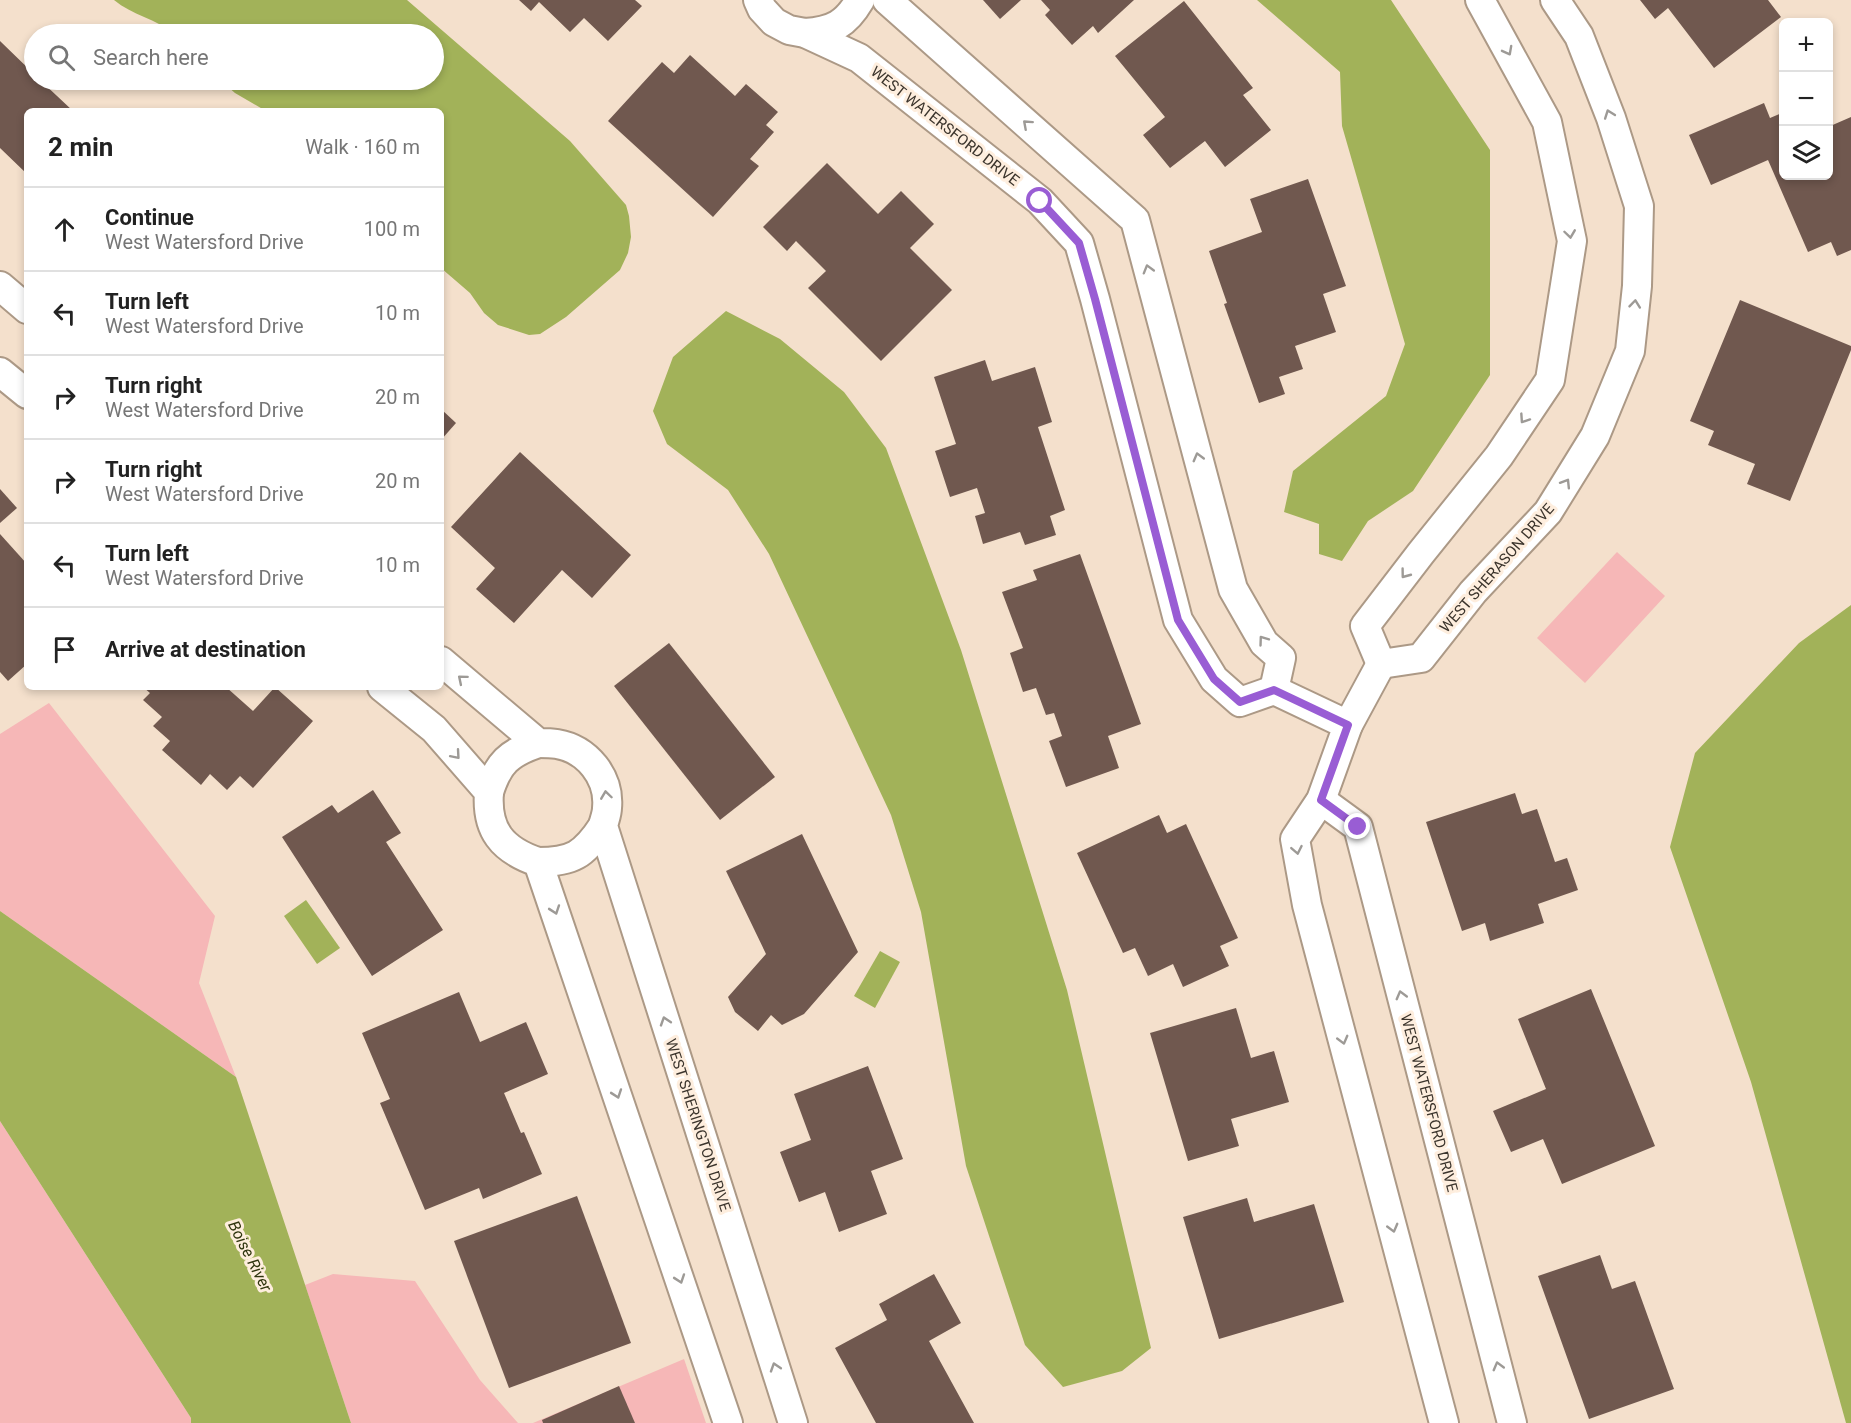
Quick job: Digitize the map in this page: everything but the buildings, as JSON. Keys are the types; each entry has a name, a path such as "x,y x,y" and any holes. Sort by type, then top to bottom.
{"street":[{"name":"WEST WATERSFORD DRIVE","path":"758,0 762,9 774,22 789,30 805,33 822,32 838,26 851,15 860,0"},
{"path":"887,0 1135,220 1233,589 1264,643 1281,658 1274,690 1348,725"},
{"path":"1444,1423 1308,905 1295,839 1321,800 1348,725 1381,664 1365,626 1499,456 1550,380 1572,241 1546,122 1480,0"},
{"name":"WEST SHERASON DRIVE","path":"1381,664 1421,658 1473,592 1548,512 1595,436 1630,351 1637,286 1639,207 1611,118 1579,36 1555,0"},
{"name":"WEST WATERSFORD DRIVE","path":"805,33 859,58 1040,201 1079,243 1178,620 1214,679 1240,702 1274,690"},
{"path":"0,286 24,306"},
{"path":"0,372 24,392"},
{"path":"444,664 538,743"},
{"path":"386,690 434,729 489,792"},
{"path":"538,743 520,749 506,760 495,774 489,792 488,807 497,836 508,848 522,857 538,862 558,862 576,855 592,843 603,826"},
{"name":"WEST SHERINGTON DRIVE","path":"538,743 555,743 572,748 587,758 599,772 606,789 607,808 603,826 793,1423"},
{"name":"WEST WATERSFORD DRIVE","path":"1321,800 1358,827 1512,1423"},
{"path":"538,862 728,1423"}],"shaded area":[{"path":"1617,552 1665,596 1585,683 1537,638"},
{"path":"49,703 215,916 199,983 236,1077 0,911 0,734"},
{"path":"0,1121 191,1418 191,1423 0,1423"},
{"path":"333,1274 415,1281 480,1380 518,1423 351,1423 305,1285"},
{"path":"684,1359 706,1423 533,1423"}],"water":[{"path":"114,0 407,0 435,24 160,24 128,10"},
{"path":"1257,0 1391,0 1490,150 1490,375 1413,491 1368,521 1342,561 1319,554 1319,524 1284,512 1293,471 1386,396 1405,344 1342,126 1340,72"},
{"path":"444,32 570,141 626,205 631,237 628,253 620,270 566,317 540,334 529,335 498,325 484,313 470,293 444,271 444,108 261,108 232,90 444,90"},
{"path":"726,311 780,339 844,392 886,448 961,650 1067,990 1151,1348 1122,1371 1063,1387 1025,1345 966,1166 921,912 891,815 769,554 728,490 667,444 653,411 673,357"},
{"path":"1851,605 1851,1423 1846,1423 1751,1082 1670,847 1695,753 1799,643"},
{"path":"306,900 340,948 317,964 284,916"},
{"name":"Boise River","path":"0,911 236,1077 351,1423 191,1423 191,1418 0,1121"},
{"path":"880,951 900,962 875,1008 854,996"}],"route":[{"path":"1040,201 1079,243 1178,620 1214,679 1240,702 1274,690 1348,725 1321,800 1358,827"}]}
